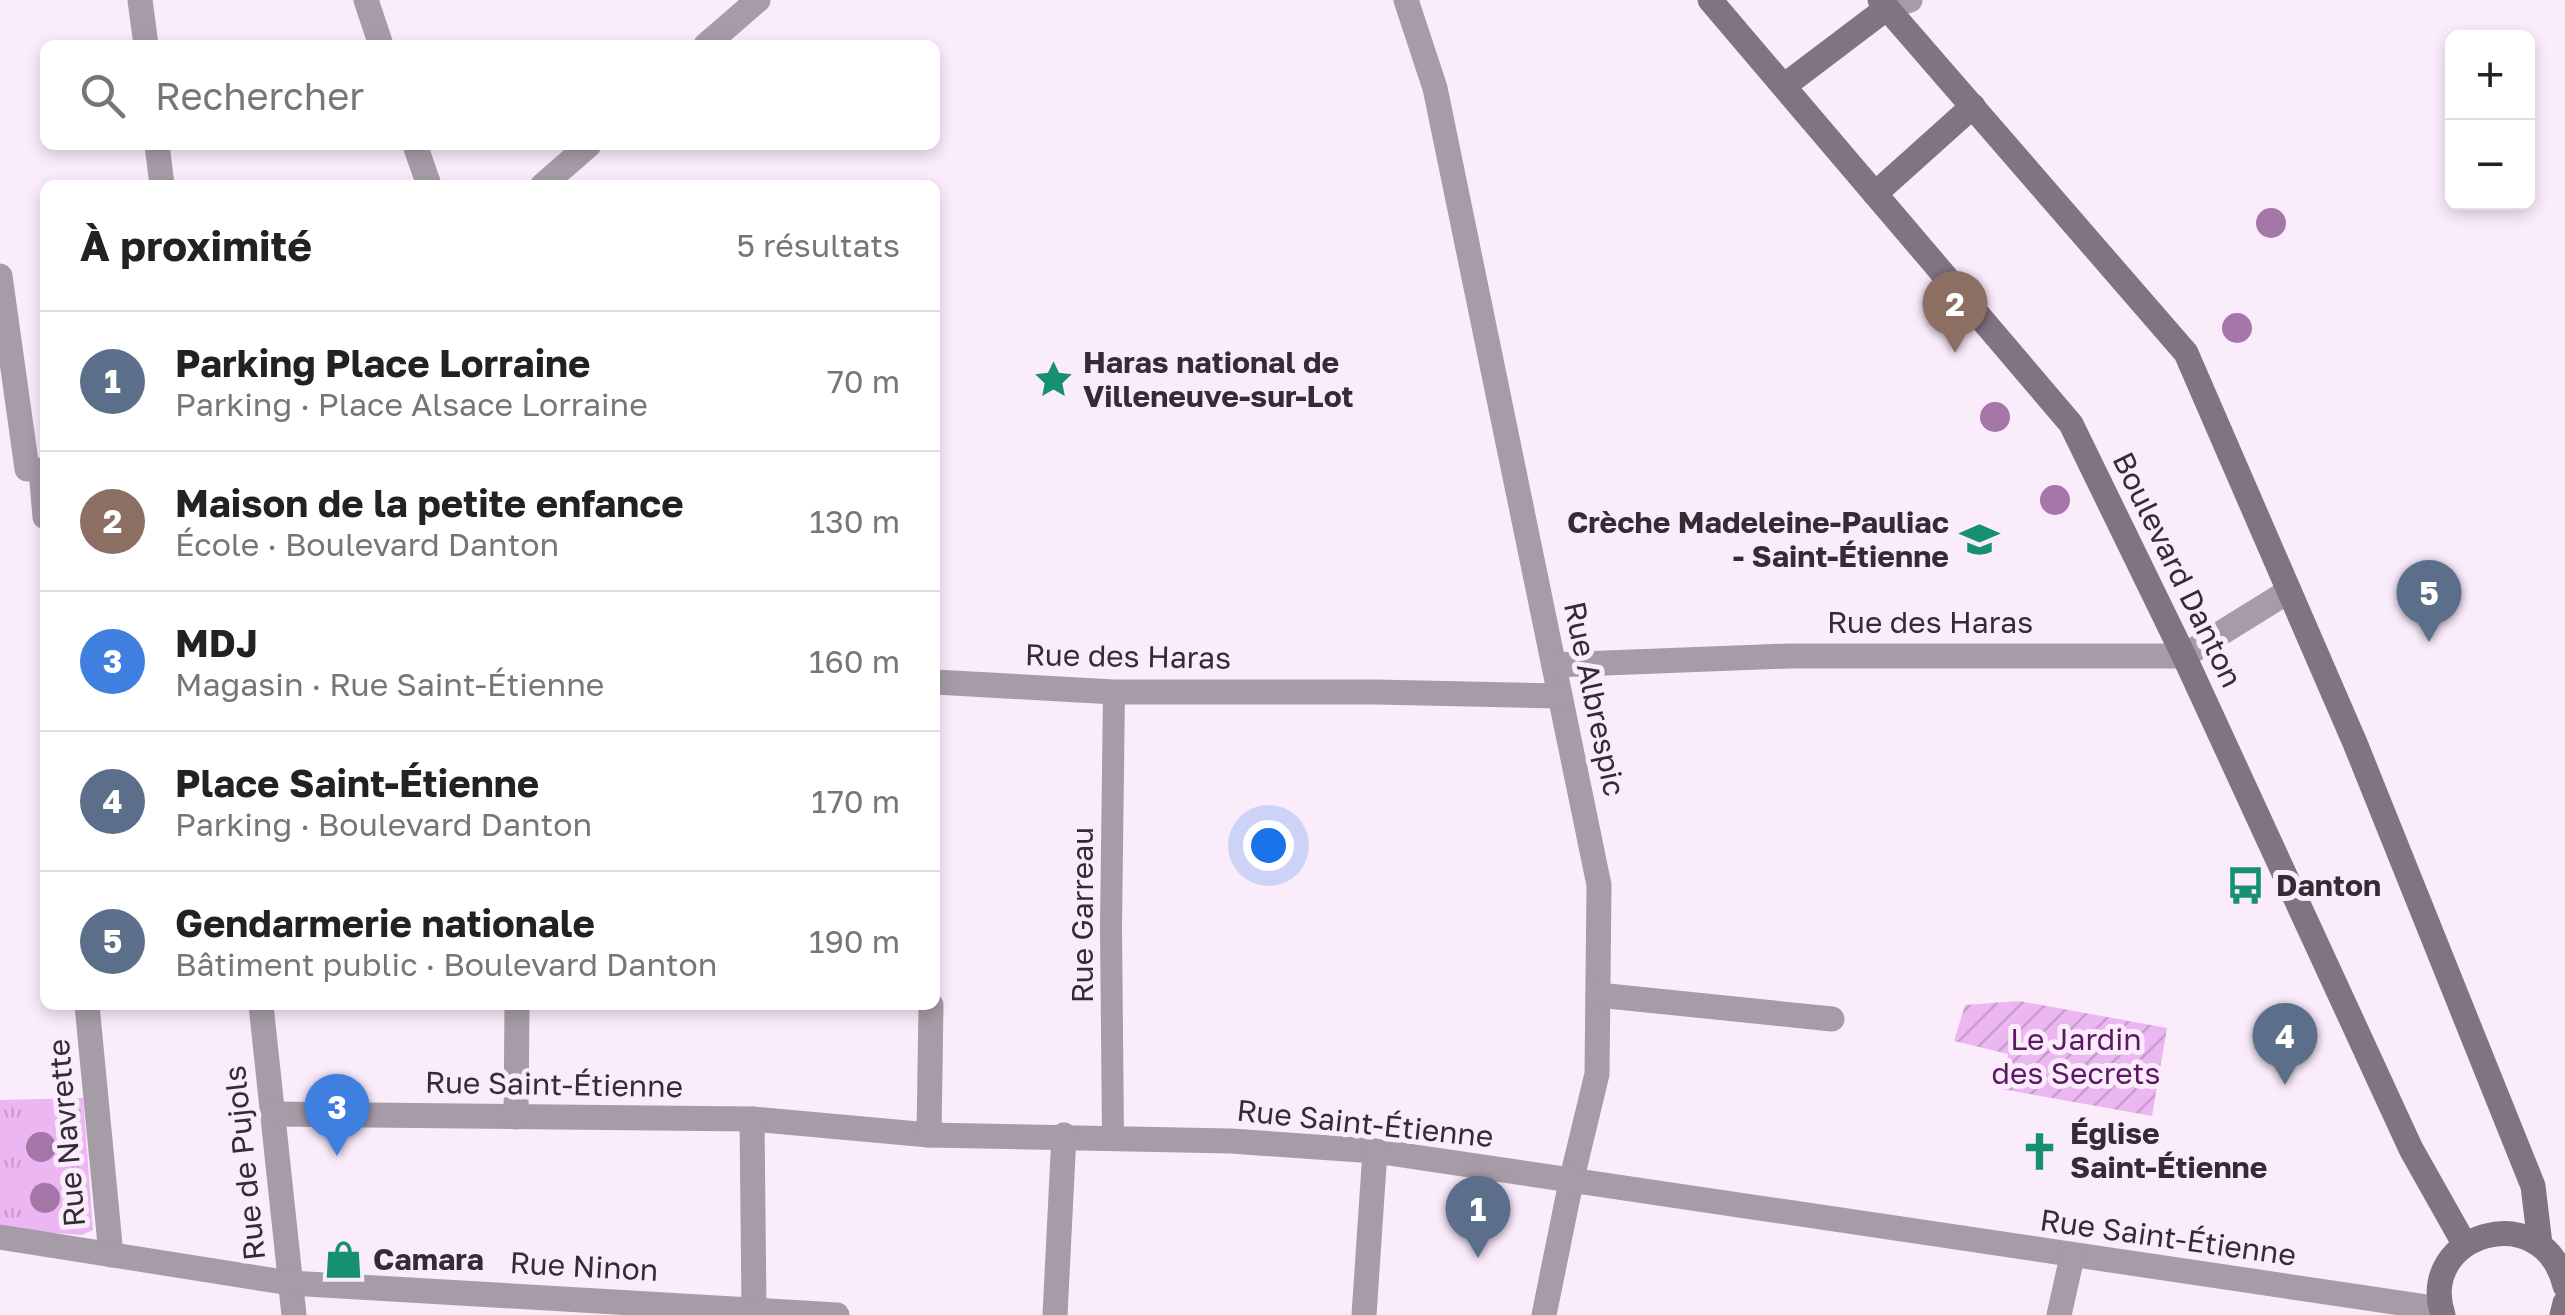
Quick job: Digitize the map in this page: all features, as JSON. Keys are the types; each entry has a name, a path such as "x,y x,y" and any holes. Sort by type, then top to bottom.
{"main road":[{"name":"Boulevard Danton","path":"1710,0 2071,424 2184,656 2410,1149 2465,1245"},
{"path":"1784,86 1892,2 1972,106 2186,353 2355,744 2533,1186 2540,1244"},
{"path":"1875,194 1972,106"},
{"path":"2442,1312 2443,1274 2465,1245 2482,1236 2502,1232 2540,1244 2553,1257 2565,1286"},
{"path":"2562,1315 2565,1303"}],"street":[{"path":"140,0 145,40"},
{"path":"366,0 380,40"},
{"path":"712,40 758,0"},
{"name":"Rue Albrespic","path":"1406,0 1435,88 1599,885 1596,1074 1565,1181 1544,1315"},
{"path":"158,150 161,180"},
{"path":"417,150 427,180"},
{"path":"549,180 584,150"},
{"path":"0,276 38,470 0,465"},
{"path":"2184,656 2289,591"},
{"name":"Rue des Haras","path":"1554,665 1788,656 2184,656"},
{"name":"Rue des Haras","path":"940,682 1114,692 1560,696"},
{"path":"1598,995 1832,1019"},
{"name":"Rue Navrette","path":"87,1010 111,1255"},
{"name":"Rue de Pujols","path":"261,1010 294,1315"},
{"path":"516,1010 516,1117"},
{"path":"930,1135 931,1010"},
{"name":"Rue Saint-Étienne","path":"274,1114 752,1119 930,1135 1231,1141 1375,1151 2442,1312"},
{"path":"752,1119 754,1309"},
{"path":"1056,1315 1064,1135"},
{"path":"1364,1315 1375,1151"},
{"name":"Rue Ninon","path":"0,1237 290,1283 837,1315"},
{"path":"2059,1315 2072,1256"}],"lane":[{"name":"Rue Garreau","path":"1114,692 1114,1137"}],"green space":[{"name":"Le Jardin des Secrets","path":"2019,1001 2167,1028 2152,1116 2002,1089 2008,1054 1954,1041 1965,1005"},
{"path":"83,1098 93,1230 82,1235 0,1229 0,1100"}],"place":[{"name":"Maison de la petite enfance","path":"1955,353"},
{"name":"Haras national de Villeneuve-sur-Lot","path":"1053,380"},
{"name":"Crèche Madeleine-Pauliac - Saint-Étienne","path":"1979,540"},
{"name":"Gendarmerie nationale","path":"2429,642"},
{"name":"Danton","path":"2246,886"},
{"name":"Place Saint-Étienne","path":"2285,1085"},
{"name":"Église Saint-Étienne","path":"2040,1151"},
{"name":"MDJ","path":"337,1156"},
{"name":"Parking Place Lorraine","path":"1478,1258"},
{"name":"Camara","path":"343,1260"}]}
